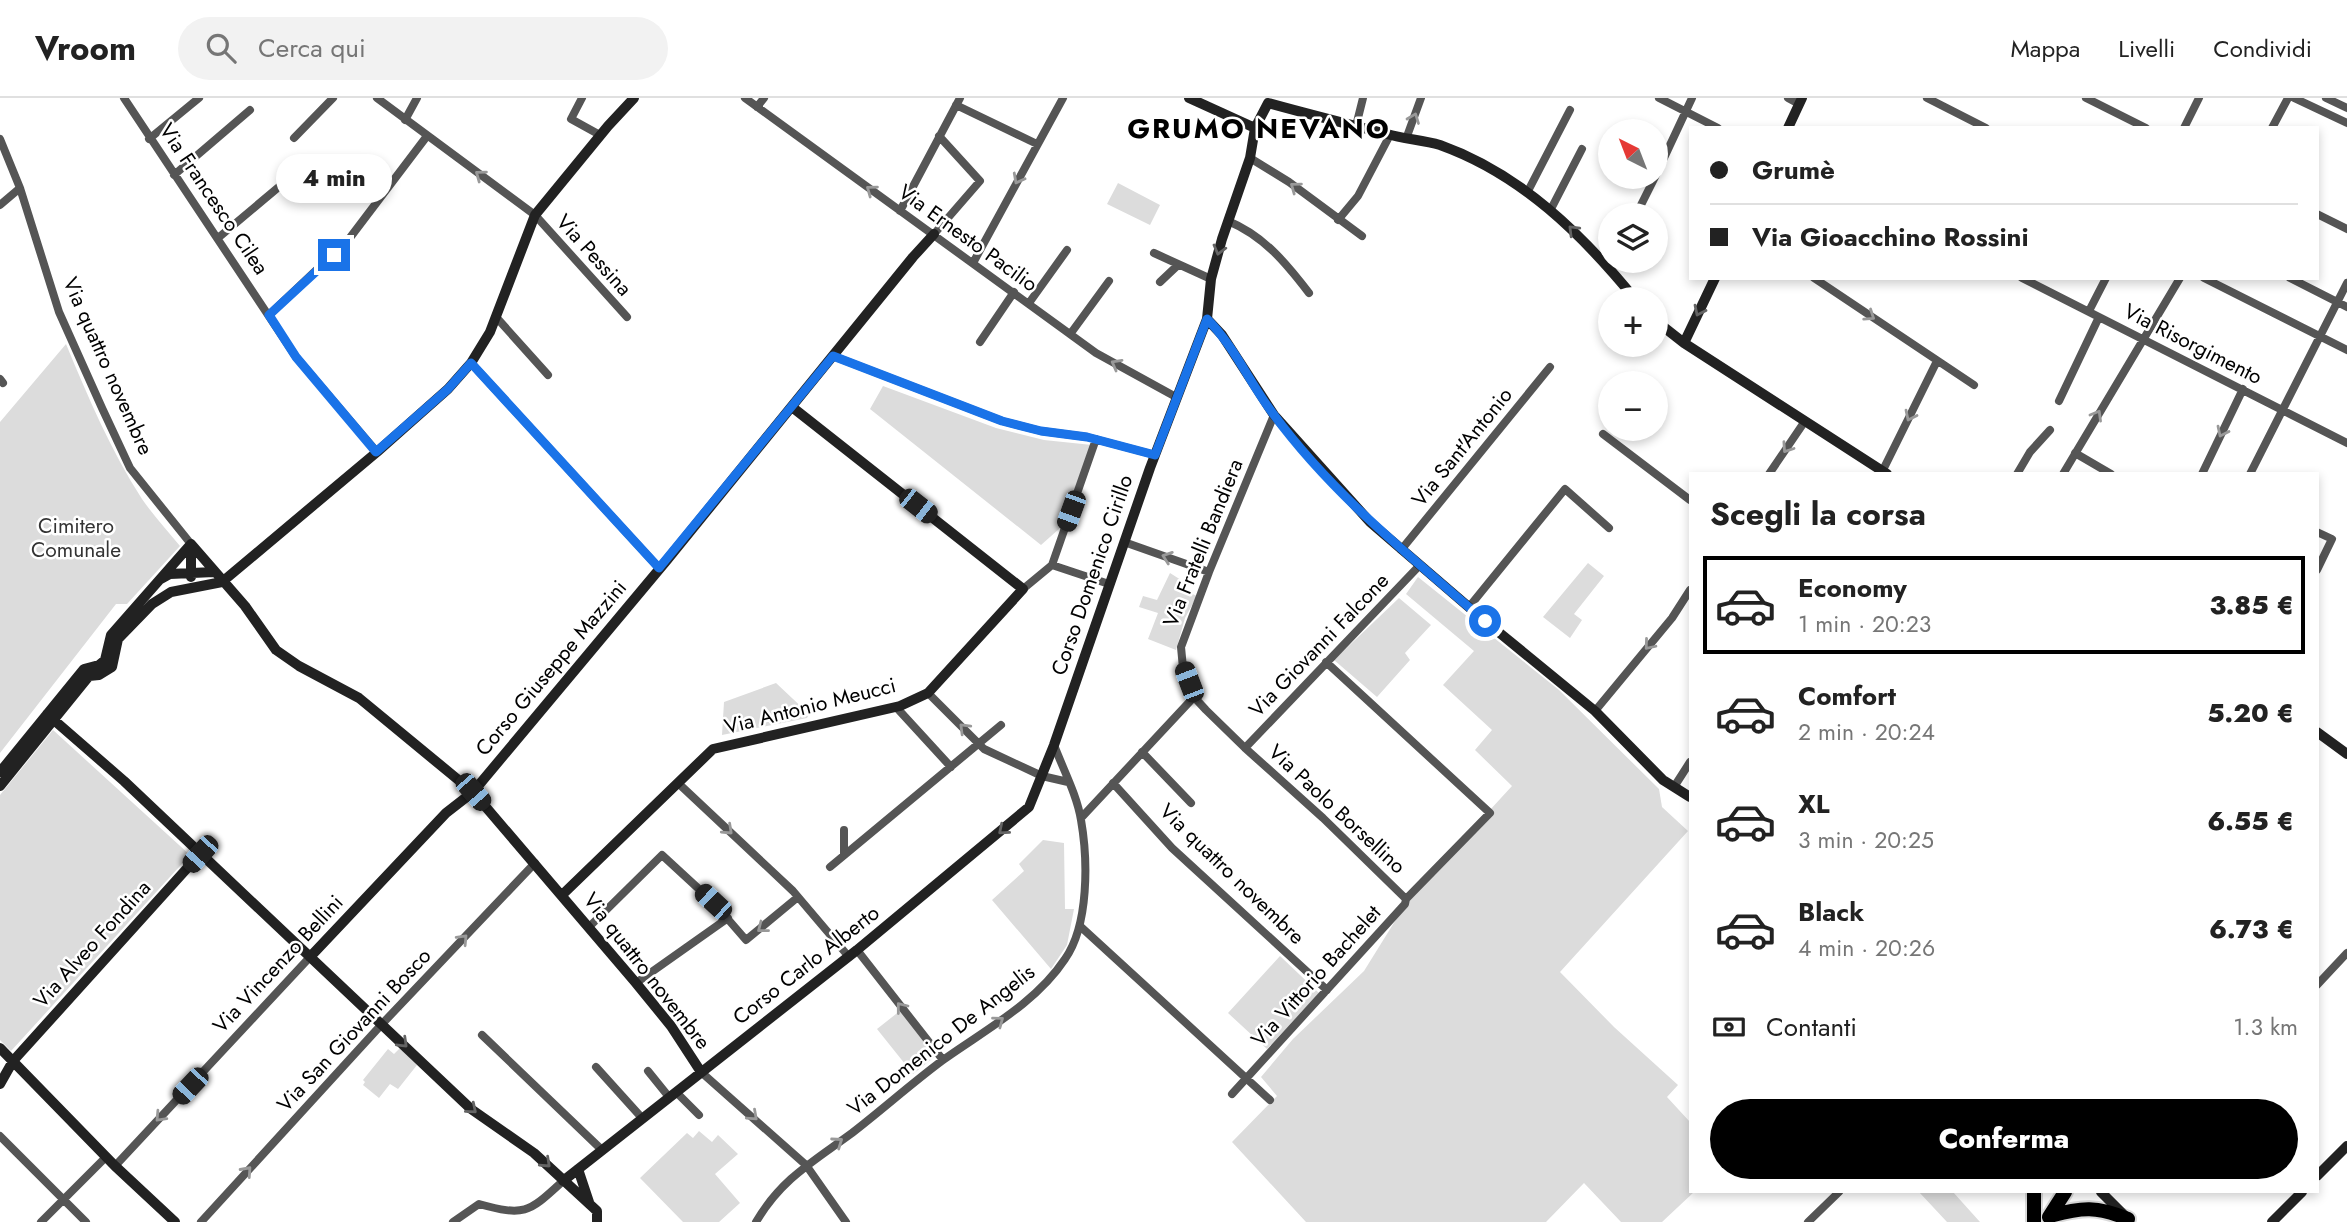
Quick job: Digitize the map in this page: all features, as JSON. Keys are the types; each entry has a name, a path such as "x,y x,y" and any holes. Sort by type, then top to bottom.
{"highway":[{"path":"2034,1193 2041,1218"},
{"path":"2041,1218 2046,1193"},
{"path":"2041,1218 2065,1193"},
{"path":"2041,1218 2079,1208 2110,1211 2130,1220"}],"street":[{"name":"Via Francesco Cilea","path":"124,98 296,357 376,452"},
{"path":"149,139 199,98"},
{"path":"294,138 333,98"},
{"path":"377,98 535,215"},
{"path":"405,120 416,98"},
{"path":"0,772 89,676 99,675 112,667 118,639 152,604 179,590 222,582 448,389 471,363 490,332 535,215 634,98"},
{"name":"Via Ernesto Pacilio","path":"745,98 1096,353 1176,397"},
{"path":"757,107 764,98"},
{"path":"973,263 1063,98"},
{"path":"1189,98 1254,133"},
{"path":"1356,126 1363,98"},
{"path":"1406,139 1421,98"},
{"path":"1659,98 1714,126"},
{"path":"1668,149 1692,98"},
{"path":"1788,98 1801,101 1789,126"},
{"path":"1927,98 1982,126"},
{"path":"2086,98 2142,126"},
{"path":"2184,126 2199,98"},
{"path":"2273,126 2288,98"},
{"path":"2294,98 2347,123"},
{"path":"2326,98 2347,108"},
{"path":"580,102 571,119 600,135"},
{"path":"900,211 958,102 1037,144"},
{"path":"1267,103 1438,145 1472,160 1528,191 1598,252"},
{"name":"Corso Domenico Cirillo","path":"1054,744 1155,455 1207,319 1211,279 1250,158 1254,133 1267,103"},
{"path":"174,175 250,110"},
{"path":"1528,191 1570,110"},
{"path":"269,315 349,239 427,135"},
{"path":"1338,220 1358,196 1390,135"},
{"name":"Corso Giuseppe Mazzini","path":"473,792 913,257 980,181 939,136"},
{"name":"Via quattro novembre","path":"0,139 20,188 59,312 130,468 148,492 245,606 276,650 299,666 359,698 473,792 636,983 671,1026 701,1072"},
{"path":"1551,209 1582,149"},
{"path":"1250,158 1289,182 1362,236"},
{"path":"218,238 305,165"},
{"path":"0,205 20,188"},
{"name":"Via Pessina","path":"535,215 627,317"},
{"path":"2319,215 2347,229"},
{"path":"1228,221 1247,229 1270,245 1309,293"},
{"path":"1029,303 1068,250"},
{"path":"1154,253 1211,279"},
{"path":"1160,282 1178,265"},
{"path":"1684,344 1714,280"},
{"path":"1817,280 1973,385"},
{"name":"Via Risorgimento","path":"2026,280 2347,443"},
{"path":"2089,311 2105,280"},
{"path":"2064,472 2179,280"},
{"path":"2208,280 2347,350"},
{"path":"2294,280 2347,307"},
{"path":"1071,333 1109,281"},
{"path":"2251,472 2347,283"},
{"path":"980,342 1014,292"},
{"path":"496,317 548,375"},
{"path":"2059,401 2099,317"},
{"path":"1207,319 1223,335 1274,415 1370,522 1469,607 1597,708 1650,768 1689,796"},
{"path":"1668,331 1684,344 1882,472"},
{"path":"833,356 1002,421 1041,431 1096,439 1155,455"},
{"path":"1883,472 1937,361"},
{"path":"471,363 659,568"},
{"name":"Via Sant'Antonio","path":"1401,550 1550,367"},
{"path":"2203,472 2243,389"},
{"path":"792,407 1023,589"},
{"name":"Via Fratelli Bandiera","path":"1245,748 1194,697 1183,668 1181,647 1274,415"},
{"path":"1770,472 1805,421"},
{"path":"2018,472 2030,452 2050,430"},
{"path":"1096,439 1052,565 1109,584"},
{"path":"1613,441 1689,499"},
{"path":"2075,453 2108,472"},
{"path":"1469,607 1565,489 1609,528"},
{"path":"2319,533 2332,539 2319,566"},
{"path":"1124,542 1209,572"},
{"path":"179,590 186,581 184,576 191,544"},
{"path":"0,786 84,669 99,665 105,660 111,635 191,544"},
{"name":"Via Antonio Meucci","path":"562,895 713,749 896,707 928,693 1023,589 1052,565"},
{"name":"Via Giovanni Falcone","path":"1245,748 1419,566"},
{"path":"156,581 170,574 214,572"},
{"path":"185,574 195,586"},
{"path":"1597,708 1672,618 1689,592"},
{"name":"Via Vittorio Bachelet","path":"1233,1094 1405,904 1405,898 1490,813 1326,663"},
{"path":"928,693 985,749 1042,776 1068,782"},
{"path":"1054,744 1081,818 1194,697"},
{"path":"896,707 951,767"},
{"path":"51,717 124,781 471,1109 534,1153 589,1202 597,1210 597,1222"},
{"path":"830,867 1001,725"},
{"path":"2319,733 2347,754"},
{"name":"Corso Carlo Alberto","path":"564,1181 853,953 1021,815 1033,799 1054,744"},
{"name":"Via Paolo Borsellino","path":"1245,748 1323,818 1405,898"},
{"path":"1142,752 1191,803"},
{"path":"1674,787 1689,764"},
{"path":"678,783 853,953 943,1060"},
{"name":"Via quattro novembre","path":"1113,783 1172,848 1327,990"},
{"name":"Via Vincenzo Bellini","path":"115,1166 446,813 473,792"},
{"name":"Via Domenico De Angelis","path":"756,1222 771,1199 806,1165 870,1119 943,1060 1001,1020 1041,986 1066,958 1080,927 1085,869 1081,818"},
{"path":"844,830 844,855"},
{"name":"Via Alveo Fondina","path":"0,1084 13,1061 200,854"},
{"path":"589,927 662,855 728,918 746,940 798,897"},
{"name":"Via San Giovanni Bosco","path":"201,1222 382,1024 535,863"},
{"path":"636,983 728,918"},
{"path":"1080,927 1270,1100"},
{"path":"2319,983 2347,953"},
{"path":"482,1035 601,1150"},
{"path":"0,1048 115,1166 176,1222"},
{"path":"596,1067 642,1118"},
{"path":"648,1071 699,1115"},
{"path":"701,1072 806,1165 846,1222"},
{"path":"0,1136 86,1222"},
{"path":"2319,1174 2347,1146"},
{"path":"41,1222 106,1157"},
{"path":"578,1169 589,1202"},
{"path":"453,1222 479,1204 510,1211 529,1209 564,1181"},
{"path":"1808,1222 1838,1193"},
{"path":"2102,1193 2130,1220"},
{"path":"2272,1222 2301,1193"}],"green space":[{"path":"1118,183 1160,205 1150,225 1107,204"},
{"name":"Cimitero Comunale","path":"66,344 120,462 142,499 180,546 127,604 116,604 0,753 0,422"},
{"path":"883,386 996,428 1044,440 1092,445 1059,529 1041,545 870,409"},
{"path":"1588,563 1604,576 1574,614 1582,620 1570,638 1543,617"},
{"path":"1170,573 1181,580 1179,588 1197,596 1185,618 1176,650 1148,639 1158,613 1139,607 1143,596 1157,600"},
{"path":"1418,577 1559,690 1659,789 1662,807 1688,831 1560,972 1614,1027 1678,1085 1667,1097 1689,1121 1689,1193 1693,1193 1662,1222 1621,1222 1584,1183 1546,1222 1306,1222 1232,1142 1277,1096 1261,1077 1293,1039 1364,971 1410,897 1512,786 1475,750 1492,730 1443,685 1474,651 1406,594"},
{"path":"1399,598 1431,625 1405,653 1410,660 1377,697 1334,660"},
{"path":"776,683 809,714 807,718 722,735 724,702"},
{"path":"53,730 190,855 11,1051 0,1040 0,795"},
{"path":"1043,840 1064,843 1065,909 1074,909 1067,945 1051,969 992,900 1024,871 1019,864"},
{"path":"1280,956 1319,993 1267,1049 1228,1013"},
{"path":"901,1010 937,1055 913,1074 877,1029"},
{"path":"400,1048 417,1065 398,1089 390,1084 379,1098 363,1085 363,1080 388,1049 394,1054"},
{"path":"699,1131 712,1142 718,1135 738,1154 715,1174 740,1203 719,1222 683,1222 640,1178 687,1133 693,1138"},
{"path":"1920,1193 1954,1193 1980,1222 1947,1222"}],"district":[{"name":"GRUMO NEVANO","path":"1259,128"}],"route":[{"path":"334,255 269,315 296,357 376,452 448,389 471,363 659,568 833,356 1002,421 1041,431 1087,437 1155,455 1207,319 1223,335 1274,415 1337,488 1370,522 1485,621"}]}
